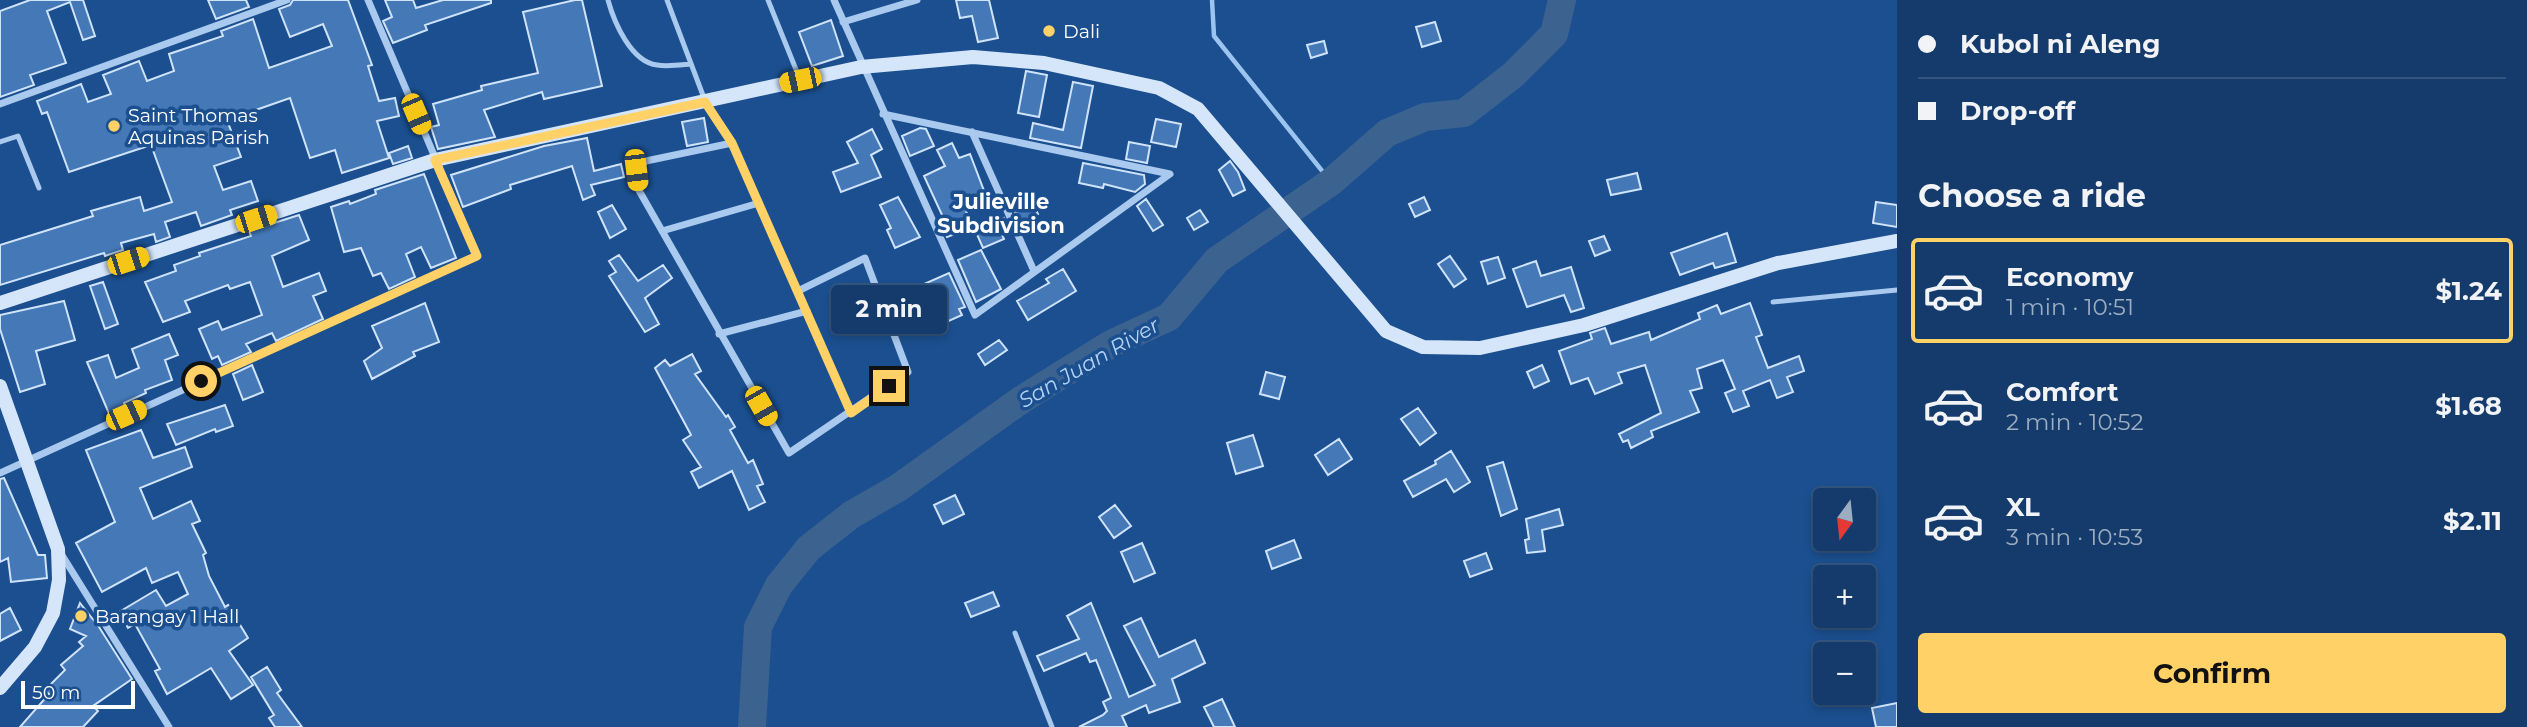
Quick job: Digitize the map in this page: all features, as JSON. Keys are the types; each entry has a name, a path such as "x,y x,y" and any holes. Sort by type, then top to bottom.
{"main road":[{"path":"0,303 435,160 861,67 973,57 1044,63 1159,88 1198,109 1386,331 1423,347 1480,348 1584,325 1778,263 1897,241"},
{"path":"0,386 58,549 59,580 53,613 36,647 0,688"}],"street":[{"path":"0,104 288,0"},
{"path":"0,473 477,256 368,0"},
{"path":"834,0 861,67 975,315 1170,174 883,114"},
{"path":"843,22 906,1 917,0"},
{"path":"705,102 732,143 851,413"},
{"path":"972,132 1034,271"},
{"path":"732,143 646,161 636,170 638,187 719,334 789,453 908,372 865,258 798,291"},
{"path":"662,231 759,204"},
{"path":"719,334 807,311"},
{"path":"58,549 169,727"}],"lane":[{"path":"608,0 614,21 640,58 655,65 691,64"},
{"path":"667,0 705,102"},
{"path":"768,0 800,80"},
{"path":"0,142 18,136 39,188"},
{"path":"1773,302 1897,290"},
{"path":"1015,633 1052,727"}],"building":[{"path":"30,0 83,0 95,36 83,40 70,2 47,11 66,63 30,75 34,85 0,97 0,11"},
{"path":"208,0 246,0 249,7 216,19"},
{"path":"293,0 348,0 372,65 368,66 379,101 395,98 399,116 377,121 389,158 342,173 335,150 310,158 290,98 227,120 241,157 214,166 223,190 251,181 258,201 230,210 232,215 201,226 196,212 165,222 170,237 156,242 154,234 121,243 123,250 105,256 104,253 0,285 0,245 93,216 91,211 140,197 144,211 172,202 151,145 69,172 47,112 42,114 37,101 81,84 88,102 111,94 103,75 139,61 147,81 174,71 169,54 223,36 221,31 253,19 269,68 332,46 323,24 290,37 279,9 290,5"},
{"path":"385,0 413,0 416,8 443,0 491,0 491,3 425,25 427,30 393,43 383,21 392,17"},
{"path":"582,0 602,86 544,99 542,92 484,110 495,137 438,149 431,127 439,125 433,104 482,90 481,86 538,73 523,12"},
{"path":"956,0 989,0 998,38 978,42 972,16 960,18"},
{"path":"831,20 843,56 812,66 799,32"},
{"path":"1435,22 1441,41 1422,47 1416,27"},
{"path":"1324,41 1327,53 1311,58 1307,45"},
{"path":"1026,71 1047,75 1039,117 1018,113"},
{"path":"1073,82 1093,86 1081,148 1030,138 1033,123 1063,130"},
{"path":"704,118 708,142 687,146 682,122"},
{"path":"1156,119 1181,124 1176,147 1151,142"},
{"path":"920,128 926,129 934,146 910,156 902,136"},
{"path":"872,129 882,149 871,155 881,177 841,192 833,172 858,163 847,142"},
{"path":"587,138 594,171 621,164 624,177 591,185 595,195 583,200 572,166 510,185 511,189 463,207 451,175 544,146"},
{"path":"1129,142 1150,146 1147,163 1126,159"},
{"path":"952,143 959,158 970,154 986,196 964,205 972,228 947,237 939,219 943,217 924,176 945,166 937,150"},
{"path":"408,146 412,158 393,164 389,153"},
{"path":"1230,161 1245,190 1233,196 1219,170"},
{"path":"1083,163 1144,175 1145,184 1135,192 1104,184 1103,188 1079,183"},
{"path":"1637,173 1641,189 1611,195 1607,180"},
{"path":"424,174 456,258 431,268 421,247 406,254 415,277 389,289 381,273 373,276 361,248 344,252 331,207 349,201 350,204 376,194 375,190"},
{"path":"898,197 920,237 895,248 887,230 891,228 880,205"},
{"path":"1424,197 1430,210 1415,217 1409,204"},
{"path":"1146,199 1163,225 1153,231 1137,206"},
{"path":"1876,202 1897,205 1897,227 1873,223"},
{"path":"1033,204 1038,214 1019,223 1015,213"},
{"path":"612,205 626,229 610,238 598,212"},
{"path":"1200,210 1208,222 1194,230 1187,218"},
{"path":"299,215 309,240 272,256 283,287 319,273 326,291 313,296 323,319 276,341 272,333 246,344 251,352 222,365 218,356 212,359 199,329 218,321 222,330 262,315 250,282 230,289 228,285 185,301 190,312 163,322 145,282 176,271 174,265 200,256 199,253 251,236 249,231"},
{"path":"1004,218 1008,228 1001,232 1004,239 983,248 975,230"},
{"path":"1727,233 1736,262 1715,268 1713,263 1680,275 1671,253"},
{"path":"1604,236 1610,250 1595,256 1589,241"},
{"path":"981,250 1001,289 976,302 958,260"},
{"path":"619,255 638,281 663,265 672,278 645,298 659,324 645,332 609,276 616,272 609,261"},
{"path":"1450,256 1466,279 1454,287 1438,264"},
{"path":"1498,257 1505,278 1488,284 1481,262"},
{"path":"1536,261 1541,276 1571,267 1584,308 1571,312 1564,295 1527,307 1513,269"},
{"path":"1063,269 1076,291 1028,320 1017,301 1049,283 1046,279"},
{"path":"949,273 965,307 959,309 962,315 933,328 915,288"},
{"path":"103,282 118,324 105,329 90,286"},
{"path":"64,301 75,340 36,351 45,384 20,392 0,329 0,315"},
{"path":"425,303 439,342 413,352 415,356 372,379 364,361 382,348 372,326"},
{"path":"1750,303 1762,335 1756,337 1768,368 1799,356 1804,371 1787,377 1793,392 1777,398 1770,380 1743,391 1749,406 1733,412 1725,393 1735,389 1723,360 1697,369 1702,388 1690,391 1699,412 1651,431 1653,437 1631,448 1628,440 1623,442 1619,434 1661,413 1645,365 1618,373 1622,383 1595,394 1588,378 1571,384 1559,351 1592,339 1590,333 1605,328 1611,344 1649,332 1651,340 1700,319 1698,313 1717,305 1721,314"},
{"path":"169,334 178,355 165,360 172,380 145,390 146,393 124,403 126,409 110,416 87,362 108,355 116,378 139,368 132,349"},
{"path":"999,340 1007,350 985,365 978,354"},
{"path":"692,354 701,371 695,374 726,417 728,415 735,427 730,430 748,463 753,460 763,484 757,486 765,502 749,510 732,471 699,488 691,472 701,467 683,440 691,435 655,368 665,360 670,366"},
{"path":"252,365 263,392 243,400 233,374"},
{"path":"1542,365 1549,381 1534,388 1527,372"},
{"path":"1266,372 1285,377 1279,399 1260,394"},
{"path":"225,405 233,426 216,432 215,429 176,445 167,424"},
{"path":"1418,408 1436,433 1420,445 1401,419"},
{"path":"141,430 153,458 185,447 192,467 140,488 153,519 191,501 200,521 192,524 206,553 203,555 209,576 225,607 228,605 248,638 229,651 253,685 231,699 211,668 167,694 155,671 160,669 135,624 128,628 119,612 156,590 166,606 188,594 178,572 152,583 146,568 102,592 76,543 115,522 86,450"},
{"path":"1253,435 1263,466 1236,474 1227,443"},
{"path":"1339,439 1352,459 1328,475 1315,455"},
{"path":"1451,451 1470,482 1454,492 1446,479 1413,497 1404,481 1436,464 1435,461"},
{"path":"1503,462 1517,509 1501,516 1487,467"},
{"path":"4,478 38,555 45,555 47,578 11,582 8,558 0,562 0,479"},
{"path":"955,495 964,514 943,524 934,505"},
{"path":"1115,505 1131,526 1114,538 1099,517"},
{"path":"1559,509 1563,525 1542,530 1545,551 1527,553 1525,540 1529,539 1526,519"},
{"path":"1294,540 1301,558 1272,569 1266,551"},
{"path":"1142,543 1155,573 1134,582 1121,552"},
{"path":"1486,553 1492,569 1470,577 1464,561"},
{"path":"993,592 999,606 971,617 965,603"},
{"path":"80,603 99,627 132,679 93,706 98,711 83,727 20,727 49,694 45,690 65,670 61,665 83,646 79,642 86,636 70,629"},
{"path":"1091,603 1129,697 1155,685 1124,626 1141,618 1159,657 1195,640 1205,663 1172,679 1180,702 1149,713 1146,705 1122,716 1127,727 1079,727 1103,715 1107,711 1103,702 1111,698 1096,660 1090,662 1086,653 1044,671 1037,656 1079,639 1067,616"},
{"path":"10,608 21,630 0,641 0,614"},
{"path":"267,667 281,690 277,693 302,727 275,727 269,718 274,715 251,677"},
{"path":"1222,699 1235,727 1214,727 1204,707"},
{"path":"1897,703 1897,727 1876,727 1872,708"}],"waterway":[{"path":"1212,0 1214,36 1331,182"},
{"name":"San Juan River","path":"752,727 758,627 779,585 809,548 851,515 898,488 1021,400 1111,344 1169,317 1217,260 1331,182 1387,133 1425,117 1464,113 1513,75 1554,34 1562,0"}],"place":[{"name":"Dali","path":"1049,31"},
{"name":"Saint Thomas Aquinas Parish","path":"114,126"},
{"name":"Barangay 1 Hall","path":"81,616"}],"district":[{"name":"Julieville Subdivision","path":"1001,214"}],"route":[{"path":"201,381 477,256 435,160 705,102 732,143 851,413 889,386"}]}
